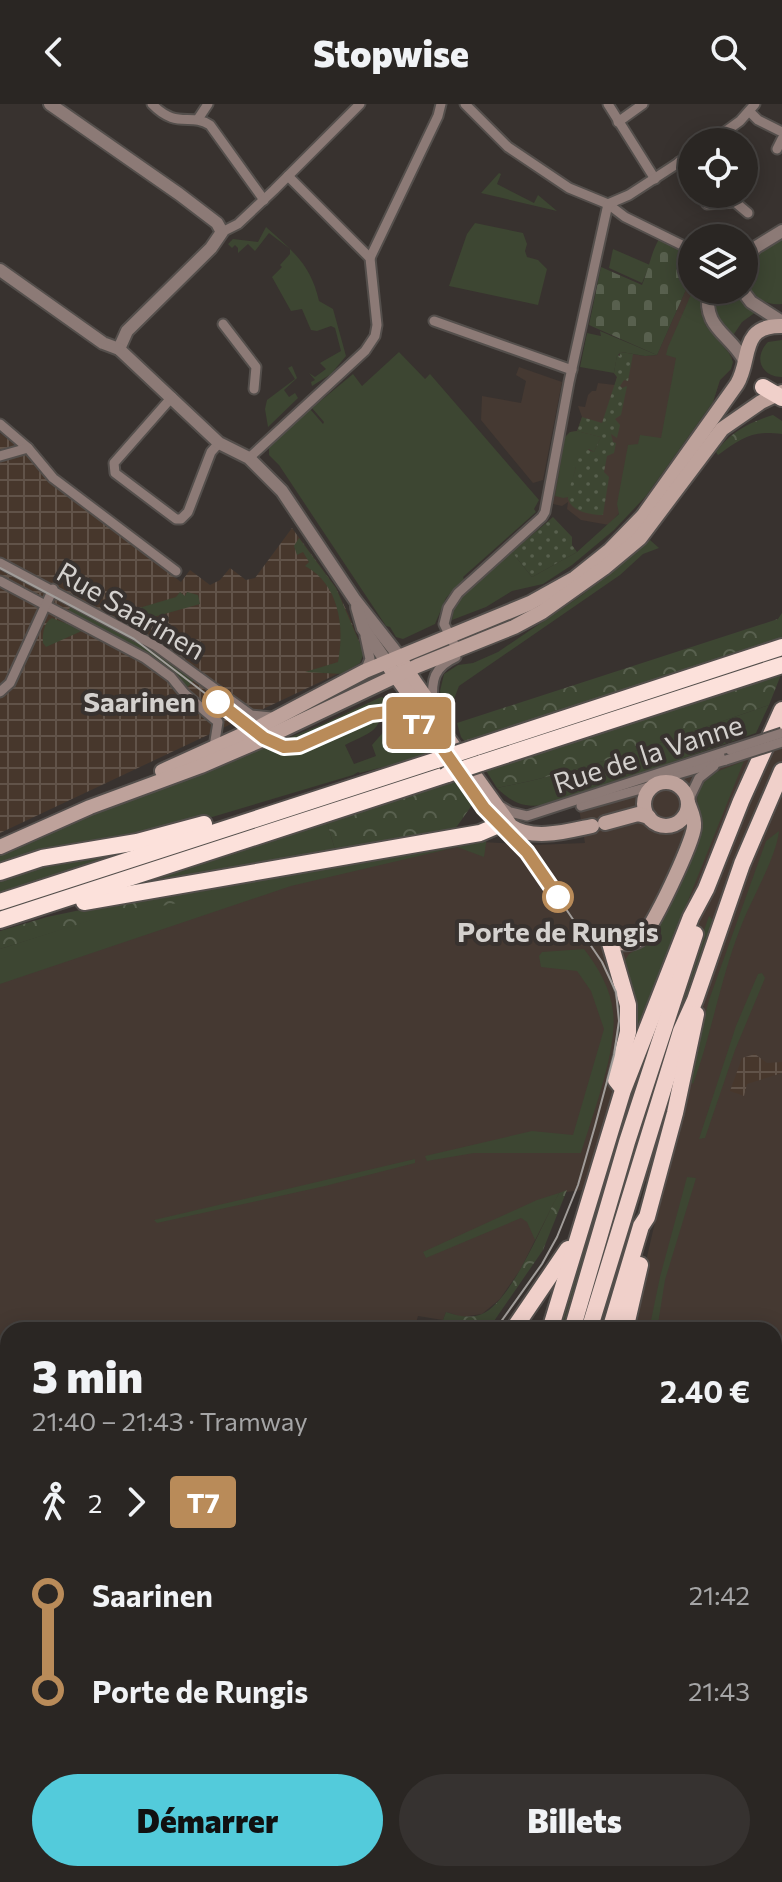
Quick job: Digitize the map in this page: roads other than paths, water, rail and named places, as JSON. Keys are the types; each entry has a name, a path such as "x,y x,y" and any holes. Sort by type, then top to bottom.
{"highway":[{"path":"0,920 65,900 782,647"},
{"path":"477,755 777,666"},
{"path":"552,1322 623,1090 691,917 706,889 782,710"},
{"path":"0,902 275,811 443,767"},
{"path":"591,1322 672,1057 742,864 782,771"},
{"path":"0,872 42,858 137,842 267,807 275,811"},
{"path":"65,900 78,903 107,899 496,819"},
{"path":"574,1322 627,1142 700,919 706,889"},
{"path":"610,943 628,1005 628,1032 616,1080 623,1090"},
{"path":"612,1322 641,1226 647,1217 675,1113 696,1016 695,1000"},
{"path":"627,1322 650,1226 647,1217"},
{"path":"518,1322 565,1252 576,1244"}],"main road":[{"path":"0,847 214,747 367,665 449,637 549,594 595,564 651,507 719,410 741,376 747,347 754,335 780,323"},
{"path":"90,807 236,751 401,673 514,627 577,589 622,554 653,522 722,429 777,393 749,375 744,360"},
{"path":"393,658 489,797 496,819 518,831 538,833 634,815 649,817 680,838 675,872"},
{"path":"401,673 433,706 450,741"},
{"path":"610,943 633,942 648,932 694,831 694,819 685,792 677,784 657,784 644,800 649,817"},
{"path":"663,826 681,820 688,802"}],"street":[{"path":"152,104 174,119 198,119 210,125 264,200"},
{"path":"198,119 208,104"},
{"path":"119,349 127,331 212,246 222,232 238,224 264,200 360,104"},
{"path":"249,458 365,351 375,336 377,325 370,258 426,143 441,104"},
{"path":"465,104 508,147 580,193 608,204 625,217 678,243"},
{"path":"608,104 655,179"},
{"path":"618,122 643,104"},
{"path":"53,105 179,194 217,223 222,232"},
{"path":"732,128 752,108 759,121 782,132"},
{"path":"608,204 620,200 678,163"},
{"path":"288,176 370,258"},
{"path":"457,650 444,629 445,615 458,593 539,521 545,512 608,204"},
{"path":"742,208 748,213"},
{"path":"758,241 782,224"},
{"path":"758,246 782,231"},
{"path":"0,270 103,343 119,349 219,443 249,458 282,491 393,658"},
{"path":"707,304 713,322 744,360"},
{"path":"754,304 780,323"},
{"path":"434,321 572,370"},
{"path":"223,324 256,367 254,389"},
{"path":"172,397 114,463 115,473 176,519 181,519 188,512 211,452 219,443"},
{"path":"0,424 28,448 53,478 176,571"},
{"path":"0,456 28,448"},
{"name":"Rue Saarinen","path":"0,563 156,646 251,715 263,718 278,715"},
{"name":"Rue Saarinen","path":"0,581 127,647 171,677 185,694 218,722 214,747"},
{"path":"0,692 10,683 53,589"},
{"path":"355,600 363,628 367,665"},
{"path":"433,706 432,683 439,668 450,659 514,627"},
{"path":"363,628 393,658"},
{"name":"Rue de la Vanne","path":"496,819 513,813 527,816 552,814 657,784 782,733"},
{"path":"688,802 699,778 728,755 782,742"},
{"name":"Rue de la Vanne","path":"527,816 728,755"}],"tram line":[{"path":"0,568 134,639 253,730 279,746 299,746 371,714 388,712 414,719 433,735 484,808 532,859 602,962 616,992 619,1021 614,1055 595,1126 578,1185 557,1237 542,1264 501,1322"},
{"name":"T7","path":"218,702 264,738 284,747 299,746 371,714 388,712 414,719 433,735 484,808 527,852 558,897"}],"place":[{"name":"Saarinen","path":"218,702"},
{"name":"Porte de Rungis","path":"558,897"}]}
